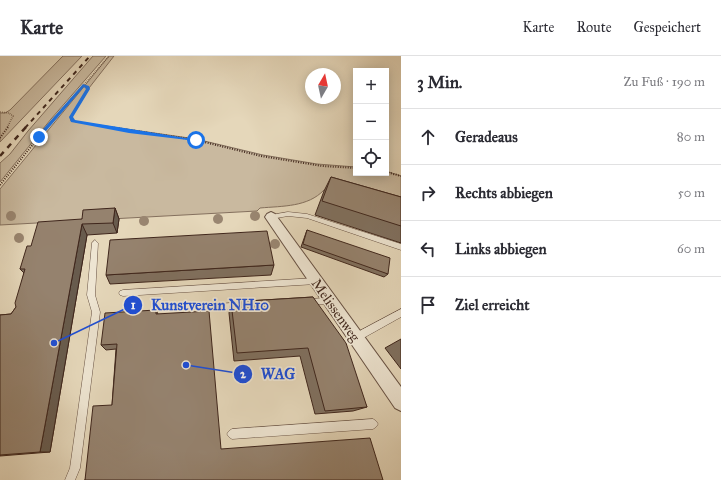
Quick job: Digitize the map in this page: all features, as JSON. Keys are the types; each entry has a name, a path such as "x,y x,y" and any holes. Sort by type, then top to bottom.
{"street":[{"name":"Melissenweg","path":"271,217 401,402"}],"lane":[{"path":"271,217 288,214 307,216 401,247"},
{"path":"70,480 75,468 96,312 91,295 95,242"},
{"path":"123,293 316,281"},
{"path":"296,302 329,301"},
{"path":"225,306 249,305"},
{"path":"355,338 401,313"},
{"path":"232,434 373,424"}],"path":[{"path":"0,185 109,56"},
{"path":"83,86 87,87 88,89 71,117 73,121 129,131 196,140 261,156 353,168"},
{"path":"0,112 6,112 13,116 6,131 0,138"},
{"path":"389,173 401,176"}],"shaded area":[{"path":"63,56 82,56 0,142 0,113 5,113 10,110"},
{"path":"93,56 106,56 51,119 0,182 0,163 10,154"},
{"path":"109,56 114,56 89,88 70,117 71,121 196,139 263,155 317,164 353,167 353,176 389,176 389,172 401,176 401,217 393,211 324,190 318,196 303,203 260,208 257,211 0,225 0,189"}],"building":[{"path":"331,177 401,197 401,226 322,201"},
{"path":"115,208 113,223 82,224 40,452 0,455 0,315 11,314 16,307 15,303 25,269 20,269 27,246 31,246 38,222 82,219 83,210"},
{"path":"307,230 390,258 388,274 303,244"},
{"path":"267,231 274,265 106,275 110,240"},
{"path":"313,297 346,343 367,407 325,411 308,348 237,353 231,302"},
{"path":"156,310 156,314 209,311 221,449 370,438 383,480 85,480 93,406 112,405 117,344 101,345 105,313"}],"railway":[{"path":"25,128 90,56"},
{"path":"0,156 26,127"}],"place":[{"name":"Kunstverein NH10","path":"54,343"},
{"name":"WAG","path":"186,365"}],"route":[{"path":"39,137 83,86 87,87 88,89 71,117 73,121 129,131 196,140"}]}
